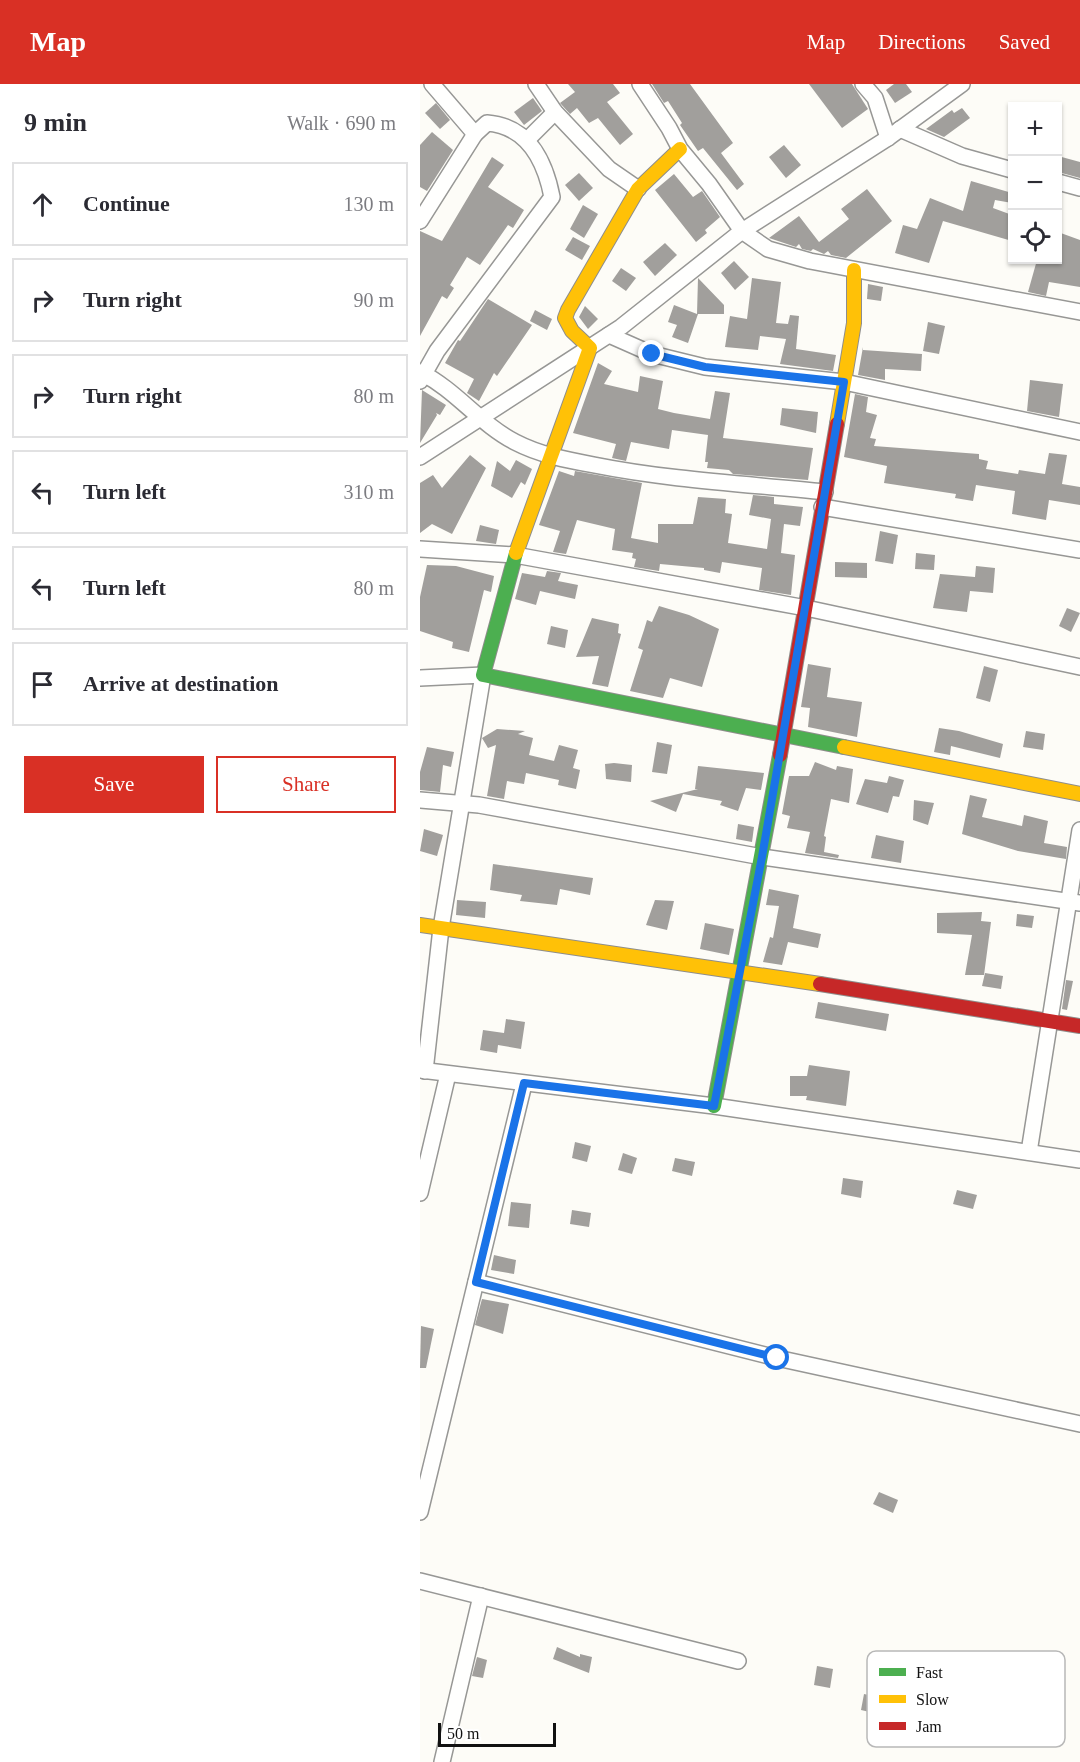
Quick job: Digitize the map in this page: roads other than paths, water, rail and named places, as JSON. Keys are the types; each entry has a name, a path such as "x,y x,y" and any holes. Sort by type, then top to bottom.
{"street":[{"path":"432,84 475,134"},
{"path":"536,84 555,112 609,169 638,189"},
{"path":"640,84 680,149 709,184 742,231 768,249 854,270 1080,312"},
{"path":"863,84 875,98 894,134 1008,169"},
{"path":"420,457 609,335 742,231 894,134 962,84"},
{"path":"527,140 555,112"},
{"path":"420,221 475,134 487,123 503,124 527,140 547,170 552,197 449,334 421,376 465,402 480,419 515,442 551,457 632,473 824,500 1080,550"},
{"path":"590,348 572,331 565,318 573,300 638,189 680,149"},
{"path":"1062,183 1080,188"},
{"path":"714,1106 762,857 854,323 854,270"},
{"path":"609,335 652,354 705,367 844,382 1080,432"},
{"path":"590,348 515,555 483,675 459,804 423,1071 714,1106 1080,1160"},
{"path":"420,549 515,555 806,608 1080,667"},
{"path":"420,678 483,675 783,737 1080,794"},
{"path":"420,800 459,804 762,857 1074,902"},
{"path":"1029,1152 1050,1022 1074,902 1080,830"},
{"path":"420,925 740,972 1080,1026"},
{"path":"420,1193 448,1074"},
{"path":"420,1512 524,1083"},
{"path":"476,1282 777,1358 1080,1424"},
{"path":"420,1581 738,1661"},
{"path":"442,1762 481,1596"}]}
